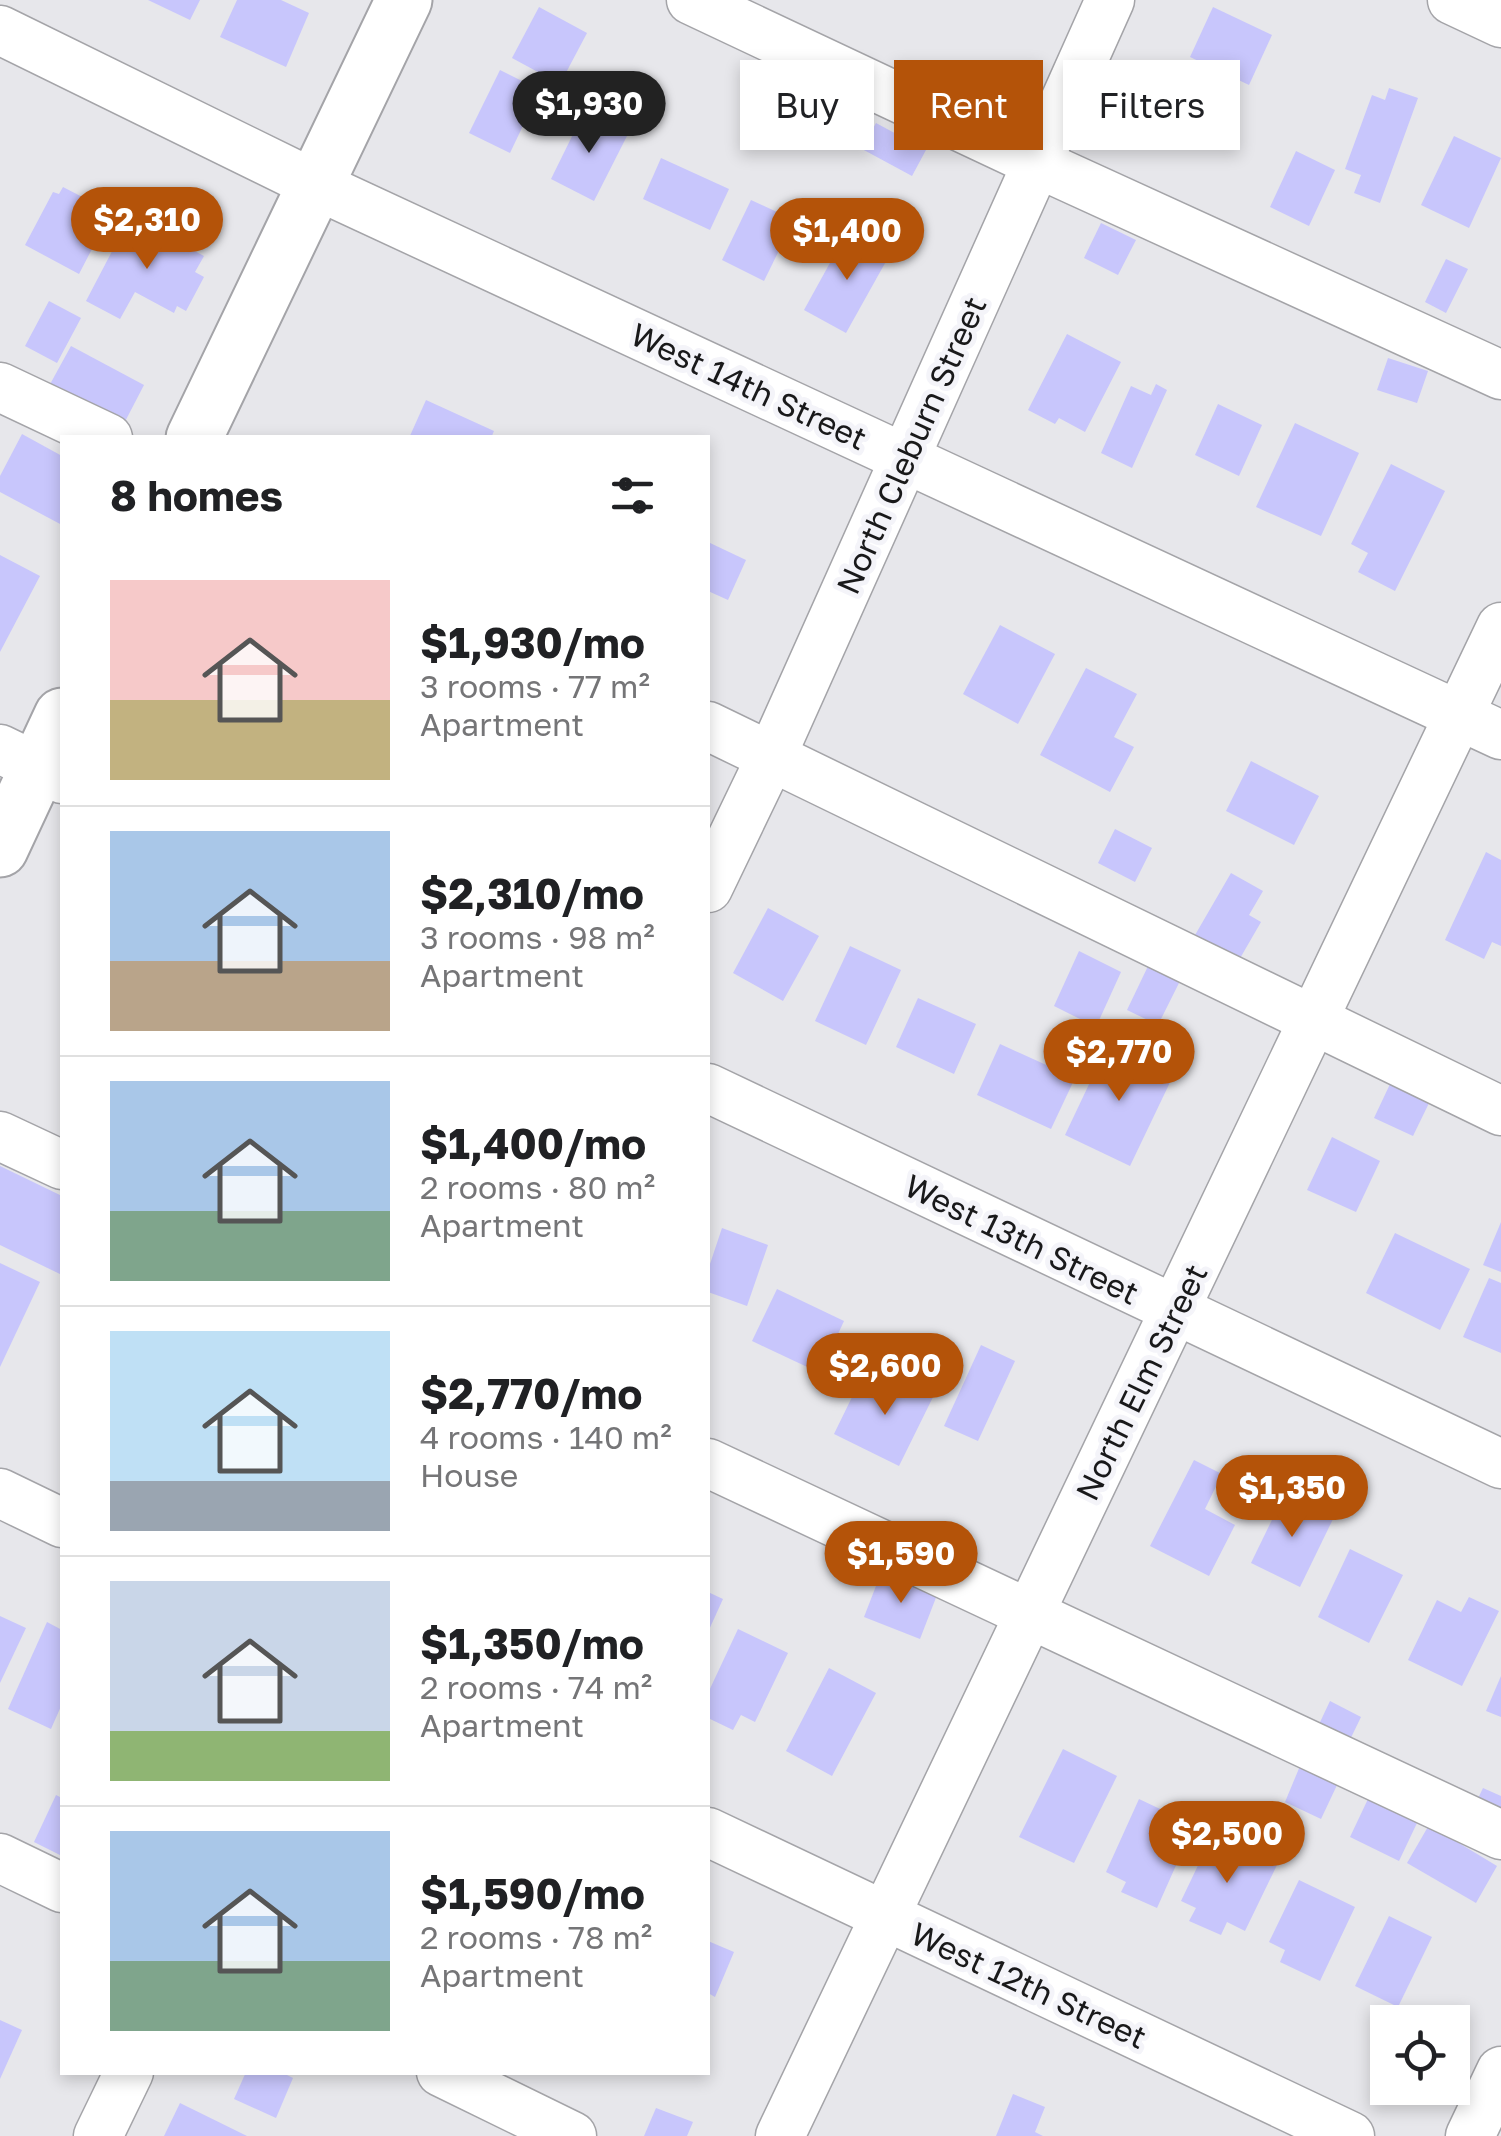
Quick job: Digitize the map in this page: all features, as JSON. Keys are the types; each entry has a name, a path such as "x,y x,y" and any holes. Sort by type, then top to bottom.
{"main road":[{"path":"195,435 404,0"},
{"path":"0,849 34,765 60,720"}],"street":[{"path":"691,0 1037,164 1501,375"},
{"name":"North Cleburn Street","path":"710,884 1110,0"},
{"path":"1452,0 1501,23"},
{"name":"West 14th Street","path":"0,30 316,185 1501,735"},
{"path":"0,387 102,435"},
{"name":"North Elm Street","path":"780,2136 1501,627"},
{"path":"710,727 1501,1111"},
{"name":"West 13th Street","path":"710,1089 1501,1464"},
{"path":"0,1136 60,1164"},
{"path":"710,1464 1501,1835"},
{"path":"0,1493 60,1522"},
{"name":"West 12th Street","path":"710,1833 1350,2136"},
{"path":"0,1858 60,1887"},
{"path":"1470,2136 1501,2071"},
{"path":"98,2136 128,2075"},
{"path":"447,2075 572,2136"}],"building":[{"path":"148,0 200,0 190,20"},
{"path":"237,0 281,0 309,13 286,67 220,37"},
{"path":"539,7 587,33 560,84 512,58"},
{"path":"1213,7 1272,35 1249,85 1240,81 1240,60 1190,57"},
{"path":"500,70 540,90 510,153 469,133"},
{"path":"1389,88 1418,98 1380,203 1354,193 1361,175 1345,169 1372,95 1385,100"},
{"path":"584,112 628,134 594,201 551,179"},
{"path":"876,123 894,133 894,150 926,150 912,176 864,150 874,150"},
{"path":"1454,136 1501,158 1469,228 1421,205"},
{"path":"1296,151 1335,170 1309,226 1270,207"},
{"path":"661,158 729,189 710,230 643,199"},
{"path":"63,187 92,202 88,210 107,220 79,274 25,245 53,192 59,194"},
{"path":"751,200 794,220 764,281 722,260"},
{"path":"130,217 204,256 195,272 204,277 186,311 177,306 174,313 135,292 120,319 86,301"},
{"path":"1101,223 1136,240 1118,275 1084,258"},
{"path":"847,232 889,256 846,333 804,310"},
{"path":"1446,259 1468,269 1446,313 1425,302"},
{"path":"49,301 81,318 57,363 25,346"},
{"path":"1067,334 1121,362 1085,432 1059,418 1055,424 1028,410"},
{"path":"71,346 144,385 118,435 43,397"},
{"path":"1388,358 1428,371 1417,403 1377,390"},
{"path":"1156,384 1167,390 1132,468 1101,453 1131,386 1151,395"},
{"path":"426,400 494,431 492,435 410,435"},
{"path":"1218,404 1262,425 1239,476 1195,455"},
{"path":"1295,423 1359,453 1321,536 1256,507"},
{"path":"22,434 60,455 60,524 0,492 0,476"},
{"path":"1391,464 1445,491 1395,591 1358,572 1368,553 1351,544"},
{"path":"710,543 746,560 728,600 710,592"},
{"path":"0,555 40,576 0,652"},
{"path":"1000,625 1055,654 1018,724 963,694"},
{"path":"1086,668 1137,694 1114,737 1134,747 1110,792 1040,755"},
{"path":"1251,761 1319,796 1294,845 1226,811"},
{"path":"1115,829 1152,848 1135,882 1098,863"},
{"path":"1486,852 1501,860 1501,946 1492,942 1484,959 1445,940"},
{"path":"1231,873 1263,891 1249,915 1261,922 1235,967 1191,942"},
{"path":"768,908 819,936 783,1001 733,973"},
{"path":"850,946 901,970 866,1045 815,1021"},
{"path":"1079,951 1121,972 1096,1027 1054,1006"},
{"path":"1150,962 1182,977 1158,1025 1127,1010"},
{"path":"918,998 976,1024 954,1074 896,1047"},
{"path":"1109,1042 1174,1074 1130,1166 1065,1135"},
{"path":"1000,1044 1075,1078 1051,1129 977,1095"},
{"path":"1391,1082 1430,1101 1413,1136 1374,1118"},
{"path":"1332,1137 1380,1161 1356,1212 1307,1190"},
{"path":"0,1166 60,1195 60,1274 0,1245"},
{"path":"1501,1222 1501,1272 1483,1265"},
{"path":"722,1228 768,1245 747,1306 710,1293 710,1264"},
{"path":"1395,1233 1470,1269 1440,1330 1366,1293"},
{"path":"0,1263 40,1282 0,1367"},
{"path":"1489,1278 1501,1283 1501,1353 1463,1337"},
{"path":"777,1289 844,1321 820,1373 752,1341"},
{"path":"981,1345 1015,1361 978,1441 944,1426"},
{"path":"883,1370 934,1395 899,1466 834,1434 855,1391 869,1398"},
{"path":"1194,1460 1222,1474 1205,1509 1235,1525 1209,1576 1150,1546"},
{"path":"1285,1493 1334,1517 1300,1587 1251,1563"},
{"path":"1350,1549 1403,1575 1369,1643 1318,1617"},
{"path":"881,1573 937,1595 920,1639 864,1617"},
{"path":"710,1593 723,1599 710,1628"},
{"path":"1469,1597 1499,1611 1462,1686 1408,1660 1437,1600 1461,1612"},
{"path":"0,1616 26,1628 0,1683"},
{"path":"47,1622 60,1629 60,1709 51,1729 8,1709"},
{"path":"738,1629 788,1653 755,1722 741,1715 733,1730 710,1719 710,1689"},
{"path":"829,1668 876,1693 832,1776 786,1751"},
{"path":"1501,1676 1501,1717 1486,1711"},
{"path":"1330,1701 1361,1717 1344,1752 1313,1737"},
{"path":"1063,1749 1117,1776 1074,1863 1019,1837"},
{"path":"1300,1766 1338,1783 1321,1819 1285,1802"},
{"path":"1483,1788 1501,1796 1501,1827 1471,1813"},
{"path":"56,1795 60,1797 60,1855 34,1842"},
{"path":"1139,1799 1194,1825 1157,1908 1121,1892 1126,1882 1106,1872"},
{"path":"1368,1799 1417,1823 1399,1861 1350,1837"},
{"path":"1429,1825 1497,1866 1476,1903 1407,1863"},
{"path":"1213,1834 1277,1865 1245,1931 1227,1922 1221,1935 1189,1921 1196,1908 1181,1901"},
{"path":"1299,1880 1355,1907 1320,1981 1280,1962 1285,1950 1269,1942"},
{"path":"1389,1916 1432,1937 1399,2005 1355,1986"},
{"path":"710,1942 734,1952 715,1997 710,1994"},
{"path":"0,2020 22,2030 0,2079"},
{"path":"245,2075 293,2078 276,2118 234,2099"},
{"path":"1013,2094 1045,2107 1035,2132 1043,2136 996,2136"},
{"path":"180,2103 247,2136 164,2136"},
{"path":"656,2108 693,2122 687,2136 644,2136"}]}
